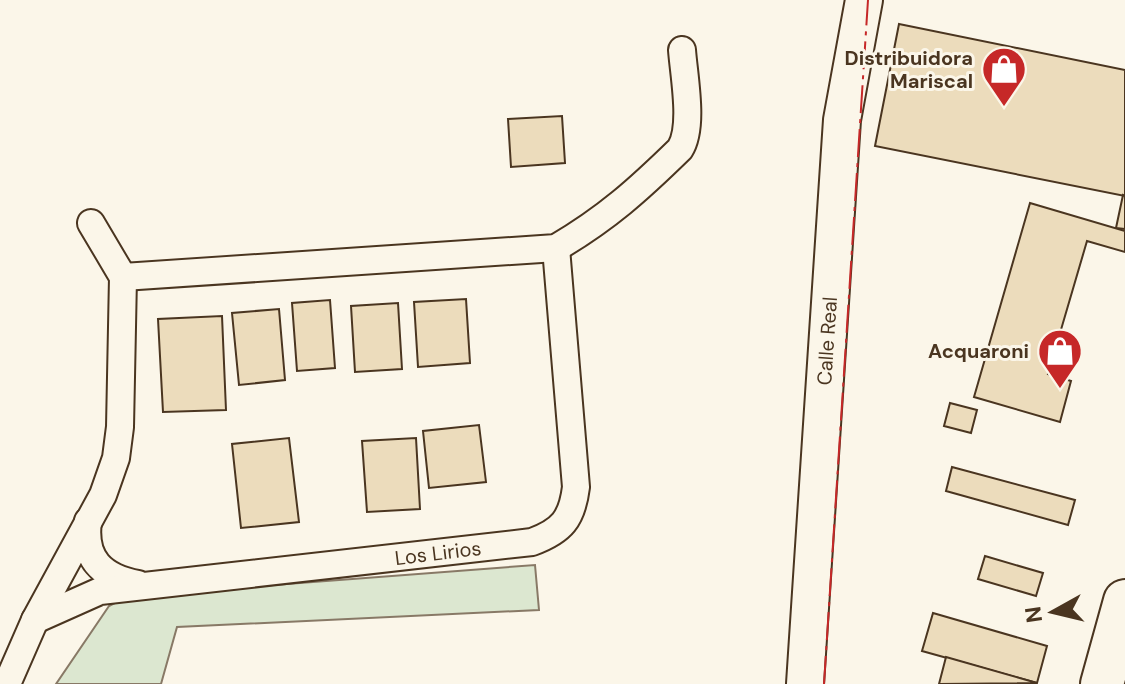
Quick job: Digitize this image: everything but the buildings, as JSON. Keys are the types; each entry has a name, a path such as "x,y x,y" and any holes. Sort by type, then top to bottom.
{"highway":[{"path":"1102,684 1125,601"}],"main road":[{"name":"Calle Real","path":"805,684 842,120 864,0"}],"street":[{"path":"123,277 556,248 617,208 686,140 682,50"},
{"path":"7,684 35,620 103,495 116,458 120,427 123,277 91,223"},
{"name":"Los Lirios","path":"35,620 100,591 532,542 548,536 565,523 574,506 576,487 556,248"},
{"path":"88,521 87,542 98,565 114,578 145,586"}],"green space":[{"path":"535,565 539,610 177,627 161,684 56,684 109,606 128,596"}],"power":[{"path":"824,684 868,0"}],"place":[{"name":"Distribuidora Mariscal","path":"1004,108"},
{"name":"Acquaroni","path":"1060,390"}]}
